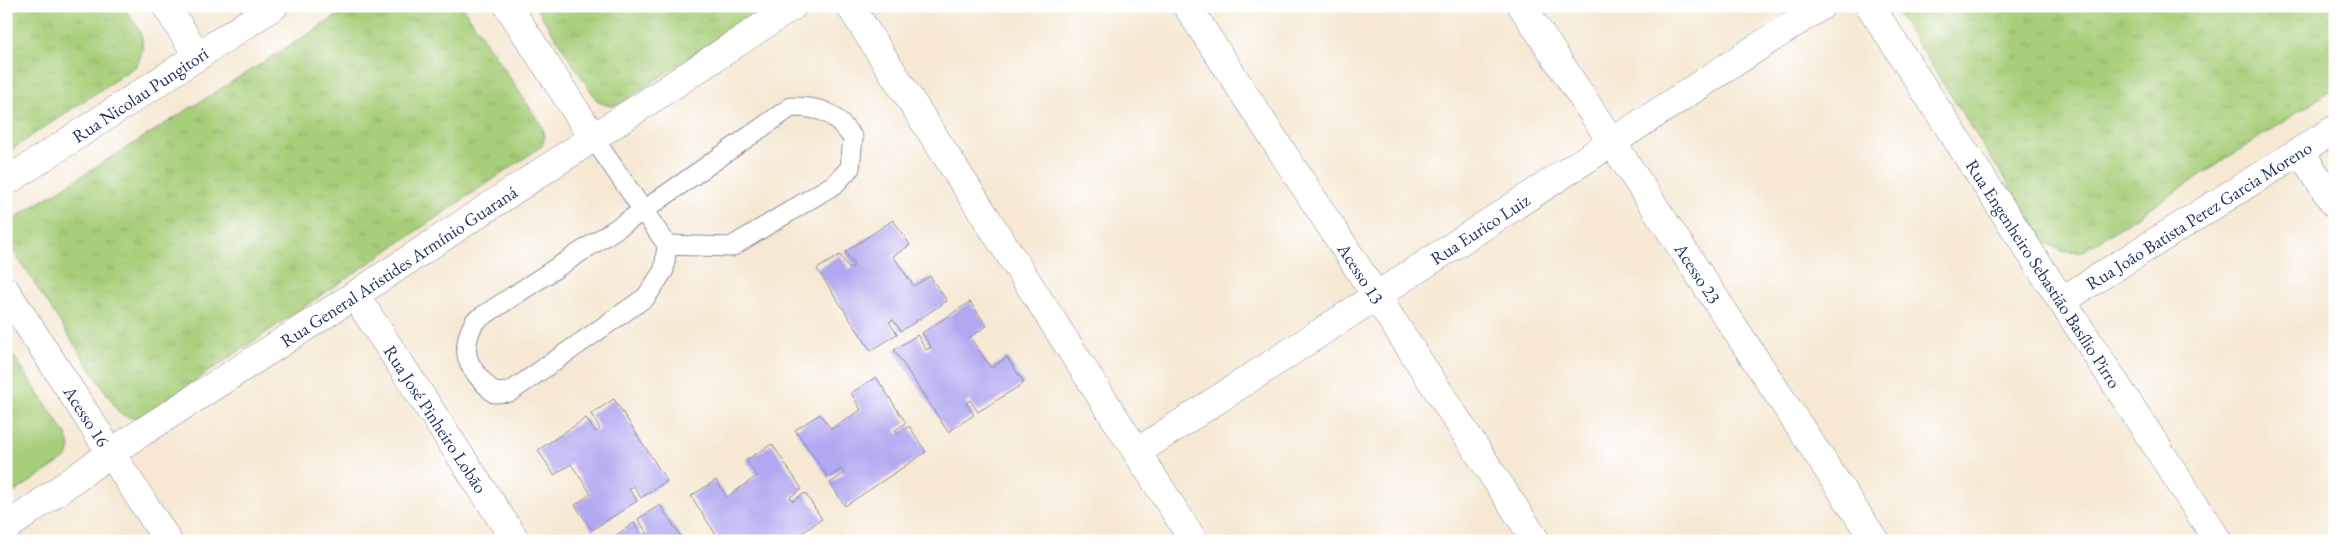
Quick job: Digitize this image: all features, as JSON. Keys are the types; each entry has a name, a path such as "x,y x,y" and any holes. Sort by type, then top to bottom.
{"street":[{"path":"166,6 198,56"},
{"name":"Rua Nicolau Pungitori","path":"6,182 274,6"},
{"path":"508,6 594,139"},
{"name":"Rua General Aristides Armínio Guaraná","path":"6,528 111,453 594,139 793,6"},
{"path":"850,6 1194,541"},
{"name":"Acesso 13","path":"1187,6 1536,541"},
{"name":"Acesso 23","path":"1522,6 1875,541"},
{"name":"Rua Eurico Luiz","path":"1137,452 1822,6"},
{"name":"Rua Engenheiro Sebastião Basílio Pirro","path":"1870,6 2218,541"},
{"name":"Rua João Batista Perez Garcia Moreno","path":"2062,300 2335,129"},
{"path":"2300,151 2335,205"},
{"name":"Acesso 16","path":"6,291 168,541"},
{"name":"Rua José Pinheiro Lobão","path":"355,295 516,541"}],"lane":[{"path":"594,139 643,210 667,245 664,270 646,297 510,392 494,393 477,376 465,353 467,336 476,321 643,210 791,107 814,107 838,119 853,138 850,168 835,184 730,247 667,245"}],"green space":[{"path":"6,6 123,6 141,34 142,48 136,66 6,153"},
{"path":"353,6 462,6 542,126 545,136 542,146 143,416 132,418 120,414 6,240 7,228 13,219"},
{"path":"535,6 765,6 620,104 610,106 598,102"},
{"path":"1893,6 2335,6 2335,88 2082,252 2064,252 2046,243"},
{"path":"6,345 67,436 70,447 67,457 6,498"}],"building":[{"path":"893,220 910,245 893,256 914,286 930,276 947,301 901,331 893,320 889,322 897,334 871,351 817,269 840,255 849,269 854,266 845,252"},
{"path":"970,302 987,326 970,337 991,368 1007,357 1024,383 978,412 970,400 966,403 974,415 948,432 894,350 917,335 926,350 931,347 922,333"},
{"path":"876,377 906,423 895,430 897,434 909,426 926,452 845,506 830,483 844,474 841,469 828,478 795,430 820,414 831,429 861,410 851,393"},
{"path":"614,399 667,481 641,498 634,486 629,489 637,501 592,530 575,505 591,494 571,464 554,475 538,450 586,418 595,432 600,429 591,414"},
{"path":"772,444 802,489 790,497 793,501 805,493 822,519 790,541 740,541 737,536 730,541 720,541 691,496 716,480 727,497 757,476 746,460"},
{"path":"660,505 684,541 607,541 634,523 642,537 647,533 638,519"}]}
